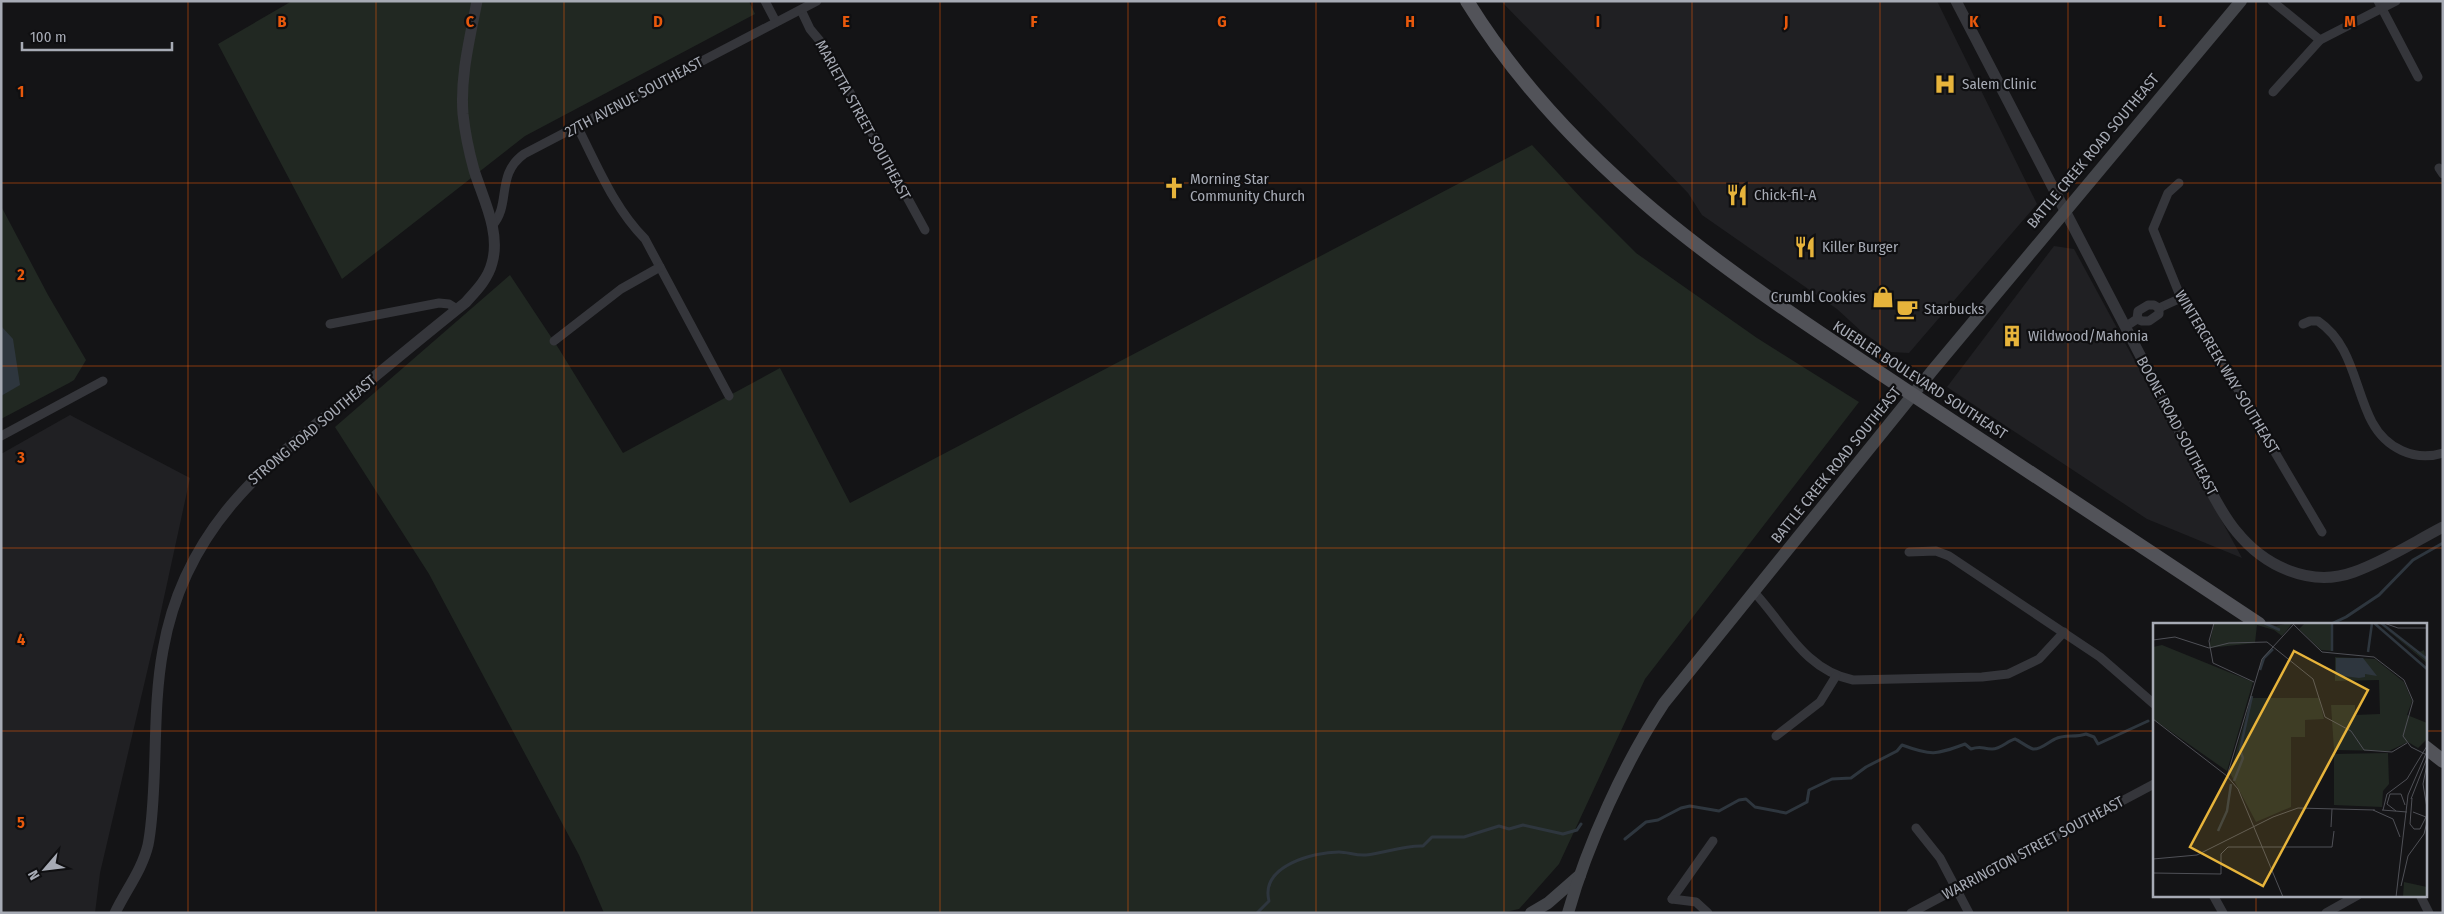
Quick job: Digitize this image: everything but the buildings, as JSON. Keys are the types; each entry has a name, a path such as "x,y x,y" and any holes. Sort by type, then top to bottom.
{"main road":[{"name":"KUEBLER BOULEVARD SOUTHEAST","path":"1467,1 1509,64 1598,162 1674,229 1718,263 1914,396 2256,623"},
{"name":"BATTLE CREEK ROAD SOUTHEAST","path":"1568,913 1580,875 1616,792 1649,726 1664,703 1914,396 1932,371 2241,1"},
{"path":"2426,748 2443,761"},
{"path":"1531,913 1548,903 1580,875"}],"street":[{"name":"STRONG ROAD SOUTHEAST","path":"114,913 140,867 148,846 163,649 179,591 198,552 234,499 269,463 457,309 477,290 490,268 494,253 492,226 470,155 463,113 464,77 477,1"},
{"path":"766,1 776,22"},
{"name":"27TH AVENUE SOUTHEAST","path":"492,226 498,219 506,177 515,161 577,126 817,1"},
{"name":"BOONE ROAD SOUTHEAST","path":"1956,1 2206,482 2235,530 2251,548 2277,566 2304,576 2322,578 2354,573 2443,527"},
{"path":"2272,1 2320,40"},
{"path":"2273,92 2320,40 2380,5 2396,1"},
{"path":"2380,5 2418,77"},
{"name":"MARIETTA STREET SOUTHEAST","path":"800,10 810,29 825,47 925,230"},
{"path":"577,126 615,198 632,226 645,239 728,396"},
{"name":"WINTERCREEK WAY SOUTHEAST","path":"2179,183 2168,193 2153,229 2181,298 2191,310 2322,532"},
{"path":"554,341 621,289 660,267"},
{"path":"2125,327 2137,319 2142,321 2156,318 2159,314 2159,308 2181,298"},
{"path":"330,324 439,303 450,304 457,309"},
{"path":"2303,324 2310,321 2318,321 2339,344 2354,372 2370,419 2389,443 2400,450 2422,457 2443,453"},
{"path":"1,436 103,381"},
{"path":"1909,552 1936,551 1949,556 2109,664 2153,703"},
{"path":"1754,592 1769,607 1798,648 1816,664 1836,676 1865,681 2008,674 2039,659 2064,632"},
{"path":"1776,736 1820,702 1836,676"},
{"name":"WARRINGTON STREET SOUTHEAST","path":"1911,913 2153,785"},
{"path":"1916,828 1940,858 1969,913"},
{"path":"1708,913 1696,902 1672,899 1712,841"},
{"path":"2214,896 2222,913"},
{"path":"2326,913 2341,899 2354,896"},
{"path":"2420,896 2429,913"}],"shaded area":[{"path":"292,1 749,1 755,14 525,136 342,279 218,44"},
{"path":"1501,1 1937,1 2037,204 1909,353 1891,352 1861,331 1837,309 1702,215 1688,193"},
{"path":"1532,145 1636,253 1757,338 1859,402 1645,679 1559,864 1519,909 1501,913 604,913 579,855 429,574 335,427 510,275 559,349 623,453 780,368 850,503"},
{"path":"1,206 48,295 86,360 74,380 1,419"},
{"path":"2054,246 2074,249 2242,558 2147,519 1947,387"},
{"path":"1,326 13,339 20,385 1,396"},
{"path":"70,415 190,478 100,873 95,913 1,913 1,454"}],"waterway":[{"path":"2333,623 2346,617 2379,595 2413,560 2443,543"},
{"path":"1625,839 1646,822 1658,820 1681,808 1690,806 1719,811 1739,800 1746,799 1755,807 1786,813 1807,802 1809,790 1832,779 1851,778 1866,767 1897,751 1902,745 1934,753 1965,744 1971,749 1980,747 1995,749 2015,739 2036,749 2052,740 2066,736 2086,734 2094,737 2098,744 2148,721"},
{"path":"1257,913 1269,901 1268,889 1272,879 1280,870 1303,858 1339,852 1366,855 1423,846 1432,837 1464,837 1499,826 1509,829 1523,825 1563,834 1577,830 1581,824"}],"place":[{"name":"Salem Clinic","path":"1945,84"},
{"name":"Morning Star Community Church","path":"1174,188"},
{"name":"Chick-fil-A","path":"1737,195"},
{"name":"Killer Burger","path":"1805,247"},
{"name":"Crumbl Cookies","path":"1883,297"},
{"name":"Starbucks","path":"1907,309"},
{"name":"Wildwood/Mahonia","path":"2012,336"}]}
